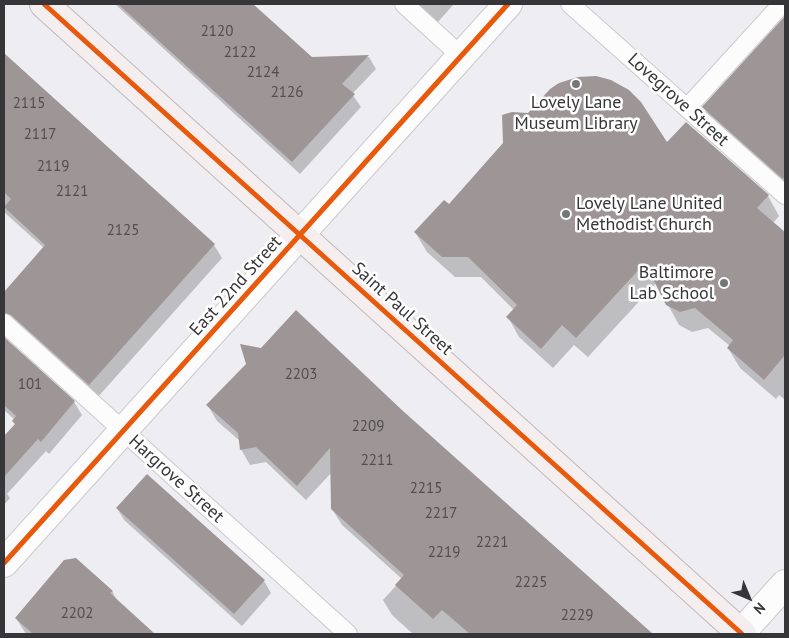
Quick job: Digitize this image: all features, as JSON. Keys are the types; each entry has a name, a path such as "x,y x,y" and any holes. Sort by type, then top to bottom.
{"main road":[{"name":"Saint Paul Street","path":"44,4 741,634"}],"street":[{"name":"East 22nd Street","path":"4,563 508,4"},
{"path":"741,634 785,584"}],"lane":[{"path":"404,4 461,56"},
{"name":"Lovegrove Street","path":"570,4 785,195"},
{"path":"687,108 782,4"},
{"name":"Hargrove Street","path":"4,323 348,634"}],"building":[{"path":"118,4 253,4 312,57 369,55 342,84 355,94 292,162"},
{"path":"785,16 785,176 783,179 702,107"},
{"path":"4,53 215,244 89,385 11,315 4,313 4,292 45,245 4,207 11,199 4,192"},
{"name":"Lovely Lane United Methodist Church","path":"596,76 611,80 629,90 641,102 667,142 686,122 769,195 757,208 785,232 785,355 764,380 727,348 733,340 695,308 680,312 666,305 645,263 576,338 562,325 541,349 506,317 517,305 468,257 442,257 414,232 444,200 449,204 503,143 502,115 512,112 528,113 550,89 559,83 578,77"},
{"path":"296,310 403,411 653,634 470,634 442,610 433,619 395,585 404,575 331,509 330,448 297,486 256,447 240,450 238,433 206,405 246,364 240,344 261,348"},
{"path":"4,337 75,401 41,442 38,439 4,477 4,436 15,424 12,421 16,416 4,405"},
{"path":"147,474 265,580 234,614 116,508"},
{"path":"76,558 113,591 110,593 155,634 33,634 15,618 64,560"}],"cycle path":[{"path":"44,4 742,634"},
{"path":"4,563 508,4"}],"place":[{"name":"Lovely Lane Museum Library","path":"576,84"},
{"name":"Lovely Lane United Methodist Church","path":"566,214"},
{"name":"Baltimore Lab School","path":"724,283"}]}
